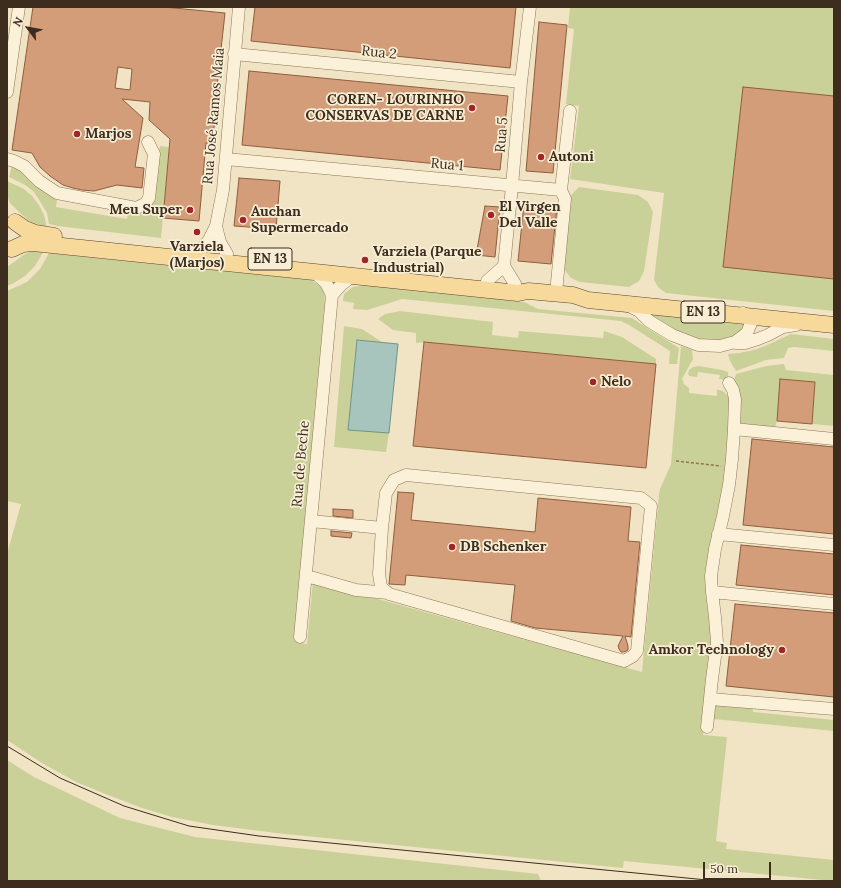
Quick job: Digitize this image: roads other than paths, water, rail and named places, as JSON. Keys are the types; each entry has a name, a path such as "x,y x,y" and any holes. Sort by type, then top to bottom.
{"main road":[{"name":"EN 13","path":"11,217 25,229 35,233 68,238 487,281 522,288 573,295 588,300 834,325"},
{"name":"EN 13","path":"10,252 16,243 17,236 17,228 11,217"},
{"name":"EN 13","path":"10,252 23,244 33,243 518,293 522,288"},
{"path":"125,252 196,254 200,251"},
{"name":"EN 13","path":"573,295 588,291 834,317"}],"street":[{"path":"7,92 19,7"},
{"name":"Rua José Ramos Maia","path":"200,251 209,240 216,226 223,190 239,7"},
{"name":"Rua 5","path":"504,266 530,7"},
{"name":"Rua 2","path":"234,54 522,82"},
{"path":"556,293 565,199 561,190 570,110"},
{"path":"7,159 14,160 24,166 39,181 58,193 136,208 145,204 149,198 154,154 148,142"},
{"name":"Rua 1","path":"226,159 561,190"},
{"name":"Rua José Ramos Maia","path":"216,226 220,242 227,254"},
{"path":"487,281 504,266 522,288"},
{"path":"316,272 326,283 332,295 352,276"},
{"name":"Rua de Beche","path":"300,637 332,295"},
{"path":"626,304 638,311 649,321 672,335 698,345 725,345 745,342 768,335 782,327 804,322"},
{"path":"725,345 736,342 747,333 752,323 748,316 732,307"},
{"path":"707,727 717,642 711,576 718,534 729,485 734,428 735,399 733,390 729,383"},
{"path":"734,428 834,439"},
{"path":"306,577 356,590 388,593 624,661 633,656 637,651 651,506 641,498 406,475 394,480 386,493 379,574 381,587 388,593"},
{"path":"311,520 382,528"},
{"path":"718,534 834,545"},
{"path":"712,592 834,604"},
{"path":"710,699 834,709"}],"water":[{"path":"357,340 398,344 389,433 348,430"}],"tram line":[{"path":"7,746 60,778 124,806 189,826 259,836 717,881"}],"place":[{"name":"COREN- LOURINHO CONSERVAS DE CARNE","path":"472,108"},
{"name":"Marjos","path":"77,134"},
{"name":"Autoni","path":"541,157"},
{"name":"Meu Super","path":"190,210"},
{"name":"El Virgen Del Valle","path":"491,215"},
{"name":"Auchan Supermercado","path":"243,220"},
{"name":"Varziela (Marjos)","path":"197,232"},
{"name":"Varziela (Parque Industrial)","path":"365,260"},
{"name":"Nelo","path":"593,382"},
{"name":"DB Schenker","path":"452,547"},
{"name":"Amkor Technology","path":"782,650"}]}
